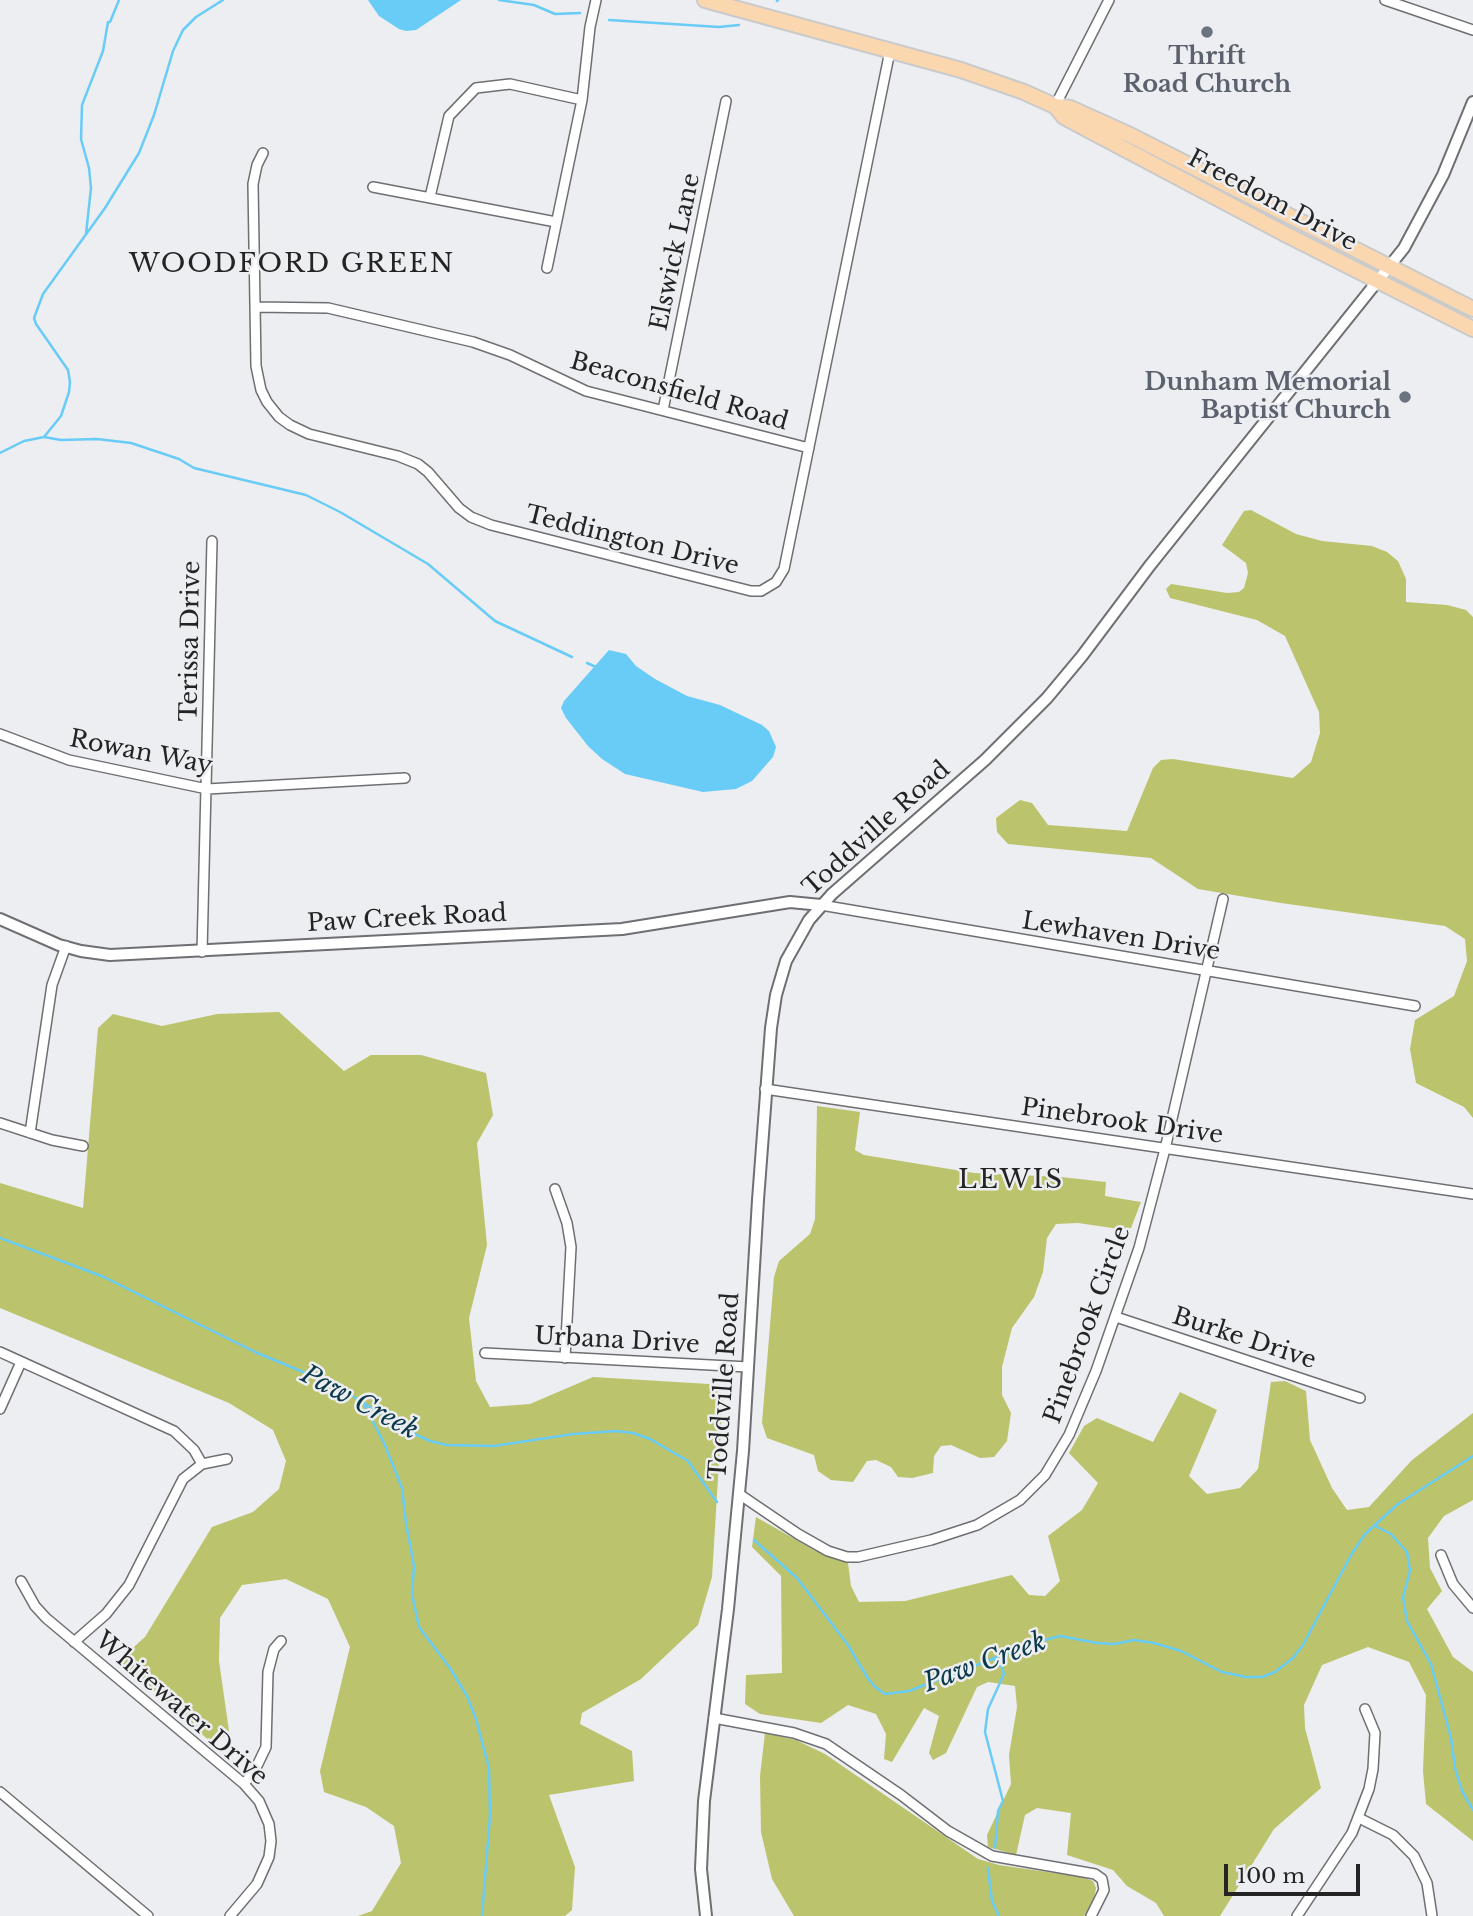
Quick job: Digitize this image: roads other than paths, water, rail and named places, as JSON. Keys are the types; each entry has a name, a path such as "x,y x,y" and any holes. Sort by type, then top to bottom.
{"main road":[{"name":"Freedom Drive","path":"705,0 987,78 1055,106 1070,108 1130,135 1473,309"},
{"name":"Freedom Drive","path":"1055,106 1064,117 1473,329"}],"street":[{"path":"547,268 582,100 590,27 596,0"},
{"path":"1055,106 1109,0"},
{"path":"1385,0 1473,30"},
{"name":"Teddington Drive","path":"263,153 253,184 258,377 267,402 279,417 309,434 398,456 418,464 460,508 478,520 751,592 761,591 776,582 784,569 890,51"},
{"path":"430,197 449,116 476,88 510,84 582,100"},
{"name":"Elswick Lane","path":"663,410 726,101"},
{"name":"Toddville Road","path":"706,1916 701,1869 701,1828 740,1494 765,1089 771,1028 779,984 796,940 821,905 976,768 1047,698 1405,248 1430,202 1473,102"},
{"path":"373,187 556,222"},
{"name":"Beaconsfield Road","path":"255,307 328,308 473,342 510,355 580,389 809,448"},
{"name":"Terissa Drive","path":"202,952 212,541"},
{"name":"Rowan Way","path":"0,734 69,761 207,789 405,778"},
{"name":"Pinebrook Circle","path":"740,1494 798,1534 828,1551 847,1557 884,1553 941,1537 986,1520 1034,1489 1057,1458 1069,1435 1116,1317 1139,1248 1165,1149 1223,899"},
{"name":"Paw Creek Road","path":"0,919 81,951 110,955 622,929 790,902 821,905"},
{"name":"Lewhaven Drive","path":"821,905 1415,1006"},
{"path":"30,1133 52,985 66,946"},
{"name":"Pinebrook Drive","path":"765,1089 1473,1194"},
{"path":"0,1123 83,1146"},
{"path":"555,1189 568,1223 571,1247 565,1358"},
{"name":"Burke Drive","path":"1116,1317 1360,1398"},
{"path":"0,1352 174,1431 194,1450 202,1464"},
{"name":"Urbana Drive","path":"485,1353 748,1367"},
{"path":"0,1409 21,1362"},
{"path":"74,1642 106,1614 121,1595 183,1479 202,1464 228,1459"},
{"path":"1441,1555 1453,1584 1473,1608"},
{"name":"Whitewater Drive","path":"21,1581 35,1606 74,1642 244,1784 265,1811 271,1841 265,1870 257,1884 230,1916"},
{"path":"244,1784 255,1770 266,1747 268,1672 274,1648 281,1641"},
{"path":"1297,1916 1335,1860 1359,1818 1368,1789 1375,1748 1372,1721 1365,1709"},
{"path":"714,1718 794,1733 826,1744 948,1831 992,1856 1098,1876 1103,1882 1104,1890 1091,1916"},
{"path":"0,1792 148,1916"},
{"path":"1359,1818 1393,1835 1413,1856 1427,1883 1432,1916"}],"water":[{"path":"368,0 461,0 416,30 406,31 379,16"},
{"path":"609,650 626,654 636,666 687,696 720,705 762,725 769,731 776,747 773,757 752,781 736,789 703,792 625,774 602,759 588,746 561,708 564,701"}],"waterway":[{"path":"86,234 91,188 81,139 82,105 103,51 108,22 119,0"},
{"path":"44,437 61,416 70,382 68,370 34,318 43,294 105,208 139,153 154,115 173,51 183,30 196,17 223,0"},
{"path":"499,0 534,5 555,14 580,13"},
{"path":"609,20 719,27 739,25"},
{"path":"0,453 24,441 44,437 131,443 179,459 194,468 306,495 428,564 495,621 572,657"},
{"path":"587,663 596,667"},
{"name":"Paw Creek","path":"0,1238 104,1277 255,1352 337,1386 406,1430 430,1441 447,1445 494,1446 573,1434 616,1431 633,1433 650,1439 688,1461 717,1502"},
{"path":"365,1406 384,1443 402,1488 414,1566 412,1594 419,1627 467,1696 489,1768 490,1816 482,1916"},
{"name":"Paw Creek","path":"754,1540 797,1578 848,1645 867,1677 885,1694 909,1691 1034,1643 1060,1636 1097,1643 1114,1644 1134,1640 1154,1643 1181,1651 1222,1672 1262,1677 1275,1672 1293,1658 1303,1645 1365,1534 1398,1504 1473,1456"},
{"path":"1375,1526 1391,1534 1407,1552 1410,1571 1403,1597 1407,1621 1431,1664 1451,1738 1455,1768 1462,1791 1473,1810"},
{"path":"993,1658 1002,1667 1004,1674 988,1709 985,1732 1003,1801 998,1811 995,1848"},
{"path":"988,1868 992,1901 999,1916"}],"place":[{"name":"Thrift Road Church","path":"1207,32"},
{"name":"Dunham Memorial Baptist Church","path":"1405,397"}],"district":[{"name":"WOODFORD GREEN","path":"292,265"},
{"name":"LEWIS","path":"1011,1181"}]}
